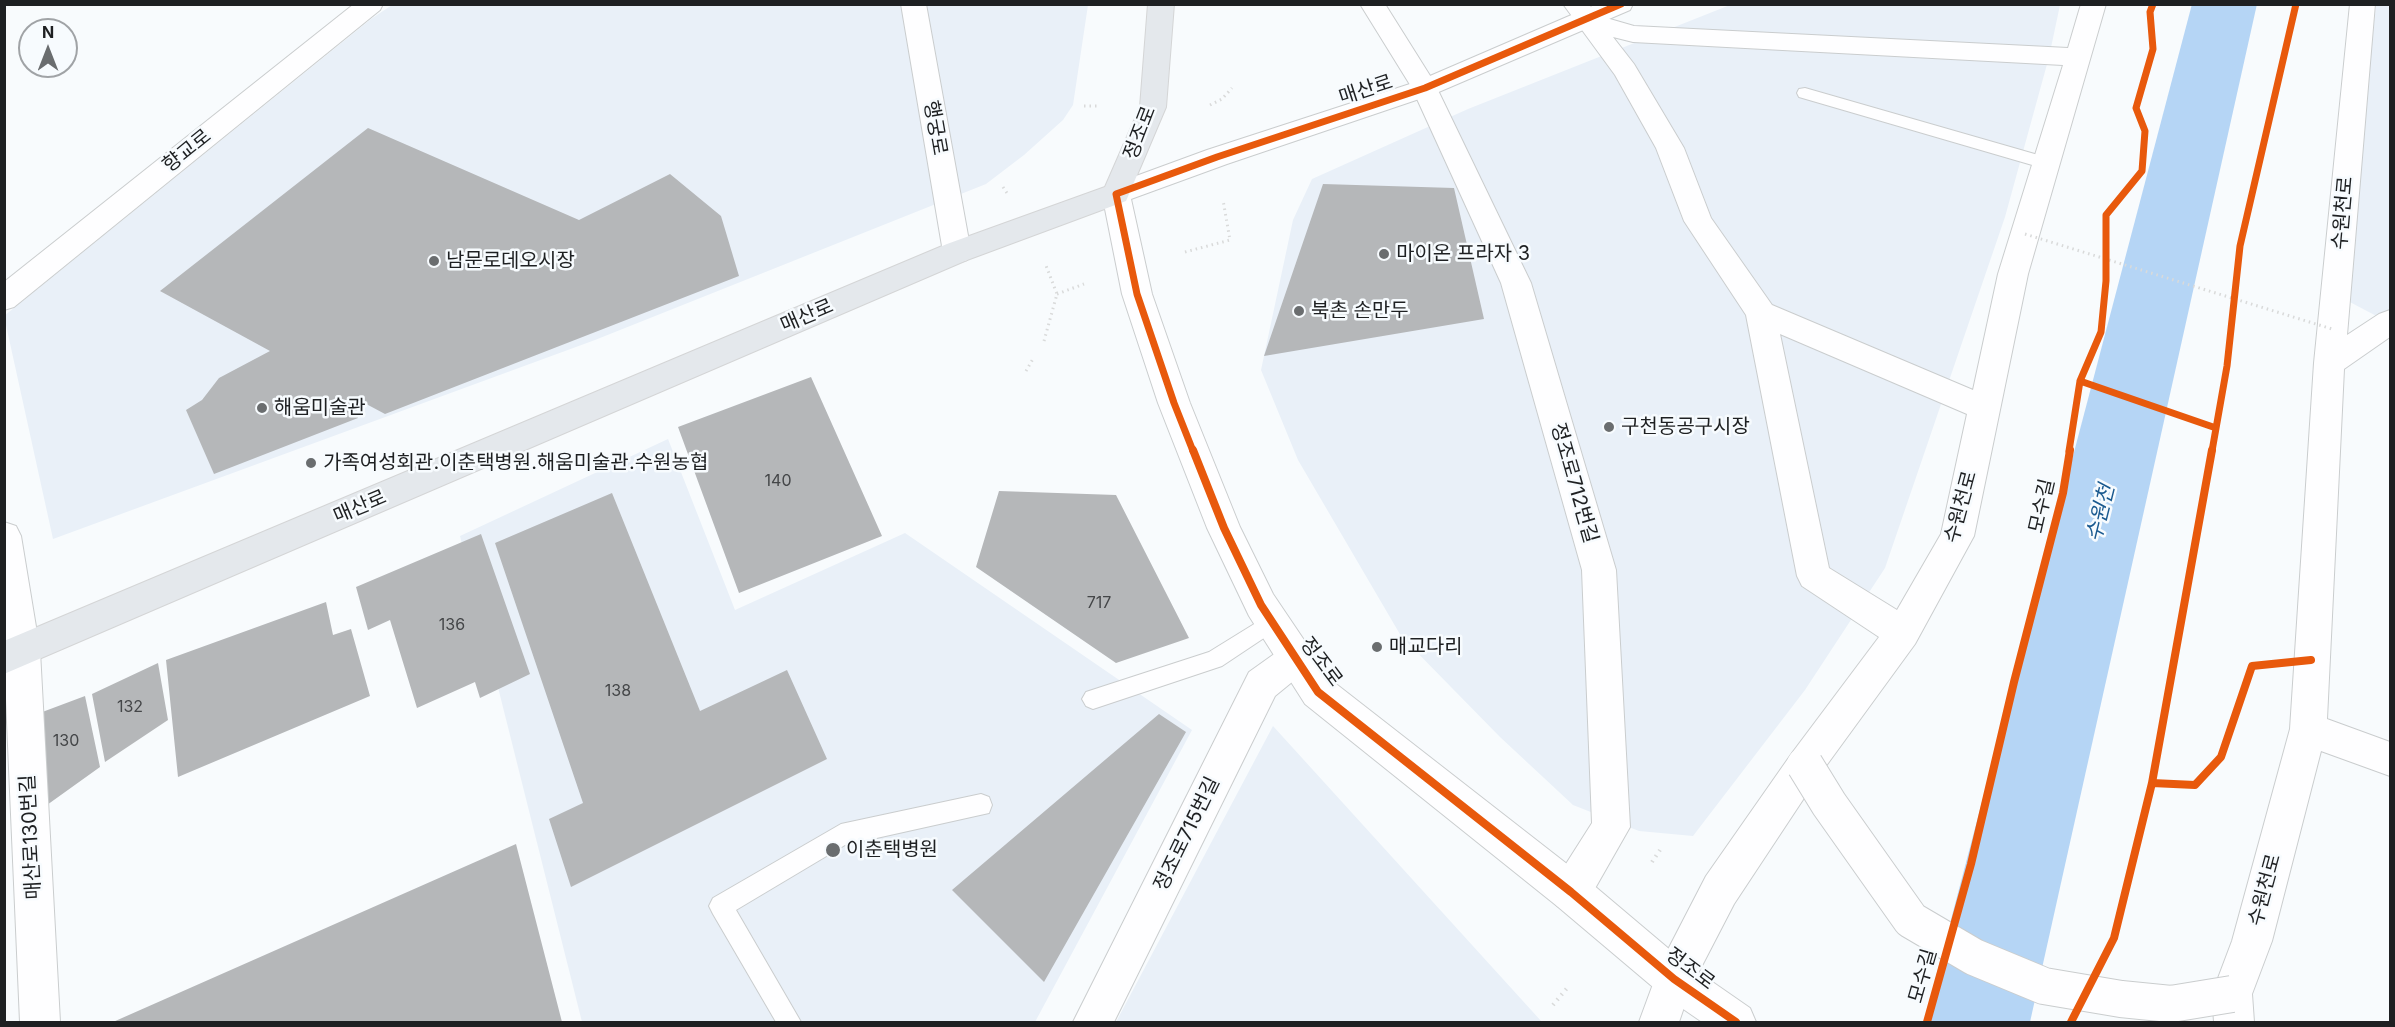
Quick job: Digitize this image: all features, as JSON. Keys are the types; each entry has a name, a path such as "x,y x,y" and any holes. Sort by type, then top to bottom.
{"main road":[{"name":"정조로","path":"1116,194 1153,107 1161,4"},
{"name":"매산로","path":"13,655 957,252 1116,194"}],"street":[{"name":"행궁로","path":"913,4 957,252"},
{"name":"정조로712번길","path":"1372,4 1425,88 1516,283 1599,570 1611,827 1571,892"},
{"name":"매산로","path":"1116,194 1217,157 1425,88 1580,12 1621,4"},
{"name":"수원천로","path":"1659,1023 1674,979 1720,890 1805,765 1903,633 1957,537 2013,274 2094,4"},
{"name":"수원천로","path":"2233,1008 2308,729 2329,363 2363,4"},
{"name":"향교로","path":"4,299 358,7"},
{"path":"1580,12 1634,34 2078,57"},
{"path":"1580,12 1625,70 1670,148 1698,221 1761,313 1814,576 1903,633"},
{"name":"정조로","path":"1116,194 1137,294 1174,403 1224,528 1261,605 1318,692 1571,892 1674,979 1736,1023"},
{"path":"1761,313 1984,408"},
{"path":"2329,363 2391,322"},
{"name":"매산로130번길","path":"4,536 40,1023"},
{"name":"정조로715번길","path":"1093,1023 1262,684 1296,658"},
{"path":"2308,729 2391,759"},
{"path":"1805,765 1829,804 1911,920 1974,957 2044,986 2121,999 2233,1008"}],"lane":[{"path":"1806,93 2046,163"},
{"path":"1093,699 1215,659 1272,622"},
{"path":"789,1023 721,906 841,836 981,805"}],"path":[{"path":"2103,959 2114,938 2152,783 2227,366 2240,246 2296,4"},
{"path":"1210,105 1222,99 1232,88"},
{"path":"1221,107 1222,99"},
{"path":"1084,106 1098,106"},
{"path":"1004,187 1007,193"},
{"path":"1185,252 1230,240 1222,200"},
{"path":"2025,234 2332,329"},
{"path":"1044,341 1056,294 1045,263"},
{"path":"1056,294 1084,284"},
{"path":"1026,371 1034,357"},
{"path":"2080,381 2216,428"},
{"path":"2152,783 2195,784 2222,757 2252,666 2311,660"},
{"path":"1652,862 1660,850"},
{"path":"1553,1005 1568,987"}],"shaded area":[{"name":"남문로데오시장","path":"392,5 1088,5 1073,105 1063,120 1024,155 986,184 595,340 53,539 4,316 371,19"},
{"name":"구천동공구시장","path":"1730,5 2060,5 2049,57 2005,217 1885,568 1805,690 1693,836 1639,831 1573,805 1500,737 1401,636 1298,460 1261,370 1293,220 1312,179 1468,109"},
{"path":"2376,5 2390,5 2390,315 2384,320 2346,300"},
{"name":"이춘택병원","path":"668,439 735,610 905,533 1192,730 1035,1022 582,1022 460,536"},
{"path":"1273,726 1542,1022 1116,1022"}],"building":[{"path":"368,128 579,220 670,174 721,216 739,276 385,414 355,398 358,418 214,474 186,410 202,400 219,378 270,351 160,291"},
{"name":"마이온 프라자 3","path":"1323,184 1454,188 1484,319 1264,356"},
{"path":"811,377 882,536 739,593 678,427"},
{"path":"999,491 1116,495 1189,638 1116,663 976,567"},
{"path":"612,493 700,711 787,670 827,759 571,887 549,819 583,803 495,543"},
{"path":"481,534 530,674 480,698 475,682 417,708 390,620 368,630 356,587"},
{"path":"326,602 333,635 351,629 370,696 178,777 166,660"},
{"path":"158,663 168,720 105,762 92,694"},
{"path":"85,696 100,767 40,810 37,714"},
{"path":"1159,714 1186,732 1044,982 952,890"},
{"path":"516,844 562,1022 113,1022"}],"waterway":[{"name":"수원천","path":"1977,1022 2225,4"}],"cycle path":[{"path":"1621,4 1425,88 1217,157 1116,194 1137,294 1174,403 1224,528 1261,605 1318,692 1571,892 1674,979 1736,1022"},
{"name":"모수길","path":"1927,1022 1971,864 2014,682 2063,493 2080,381 2101,332 2106,281 2106,215 2142,171 2145,131 2136,108 2153,49 2150,12 2153,4"},
{"path":"2071,1022 2114,938 2152,783 2227,366 2240,246 2296,4"},
{"path":"2080,381 2216,428"},
{"path":"2152,783 2195,785 2221,757 2252,666 2311,660"}],"place":[{"name":"마이온 프라자 3","path":"1384,254"},
{"name":"남문로데오시장","path":"434,261"},
{"name":"북촌 손만두","path":"1299,311"},
{"name":"해움미술관","path":"262,408"},
{"name":"구천동공구시장","path":"1609,427"},
{"name":"가족여성회관.이춘택병원.해움미술관.수원농협","path":"311,463"},
{"name":"매교다리","path":"1377,647"},
{"name":"이춘택병원","path":"833,850"}]}
